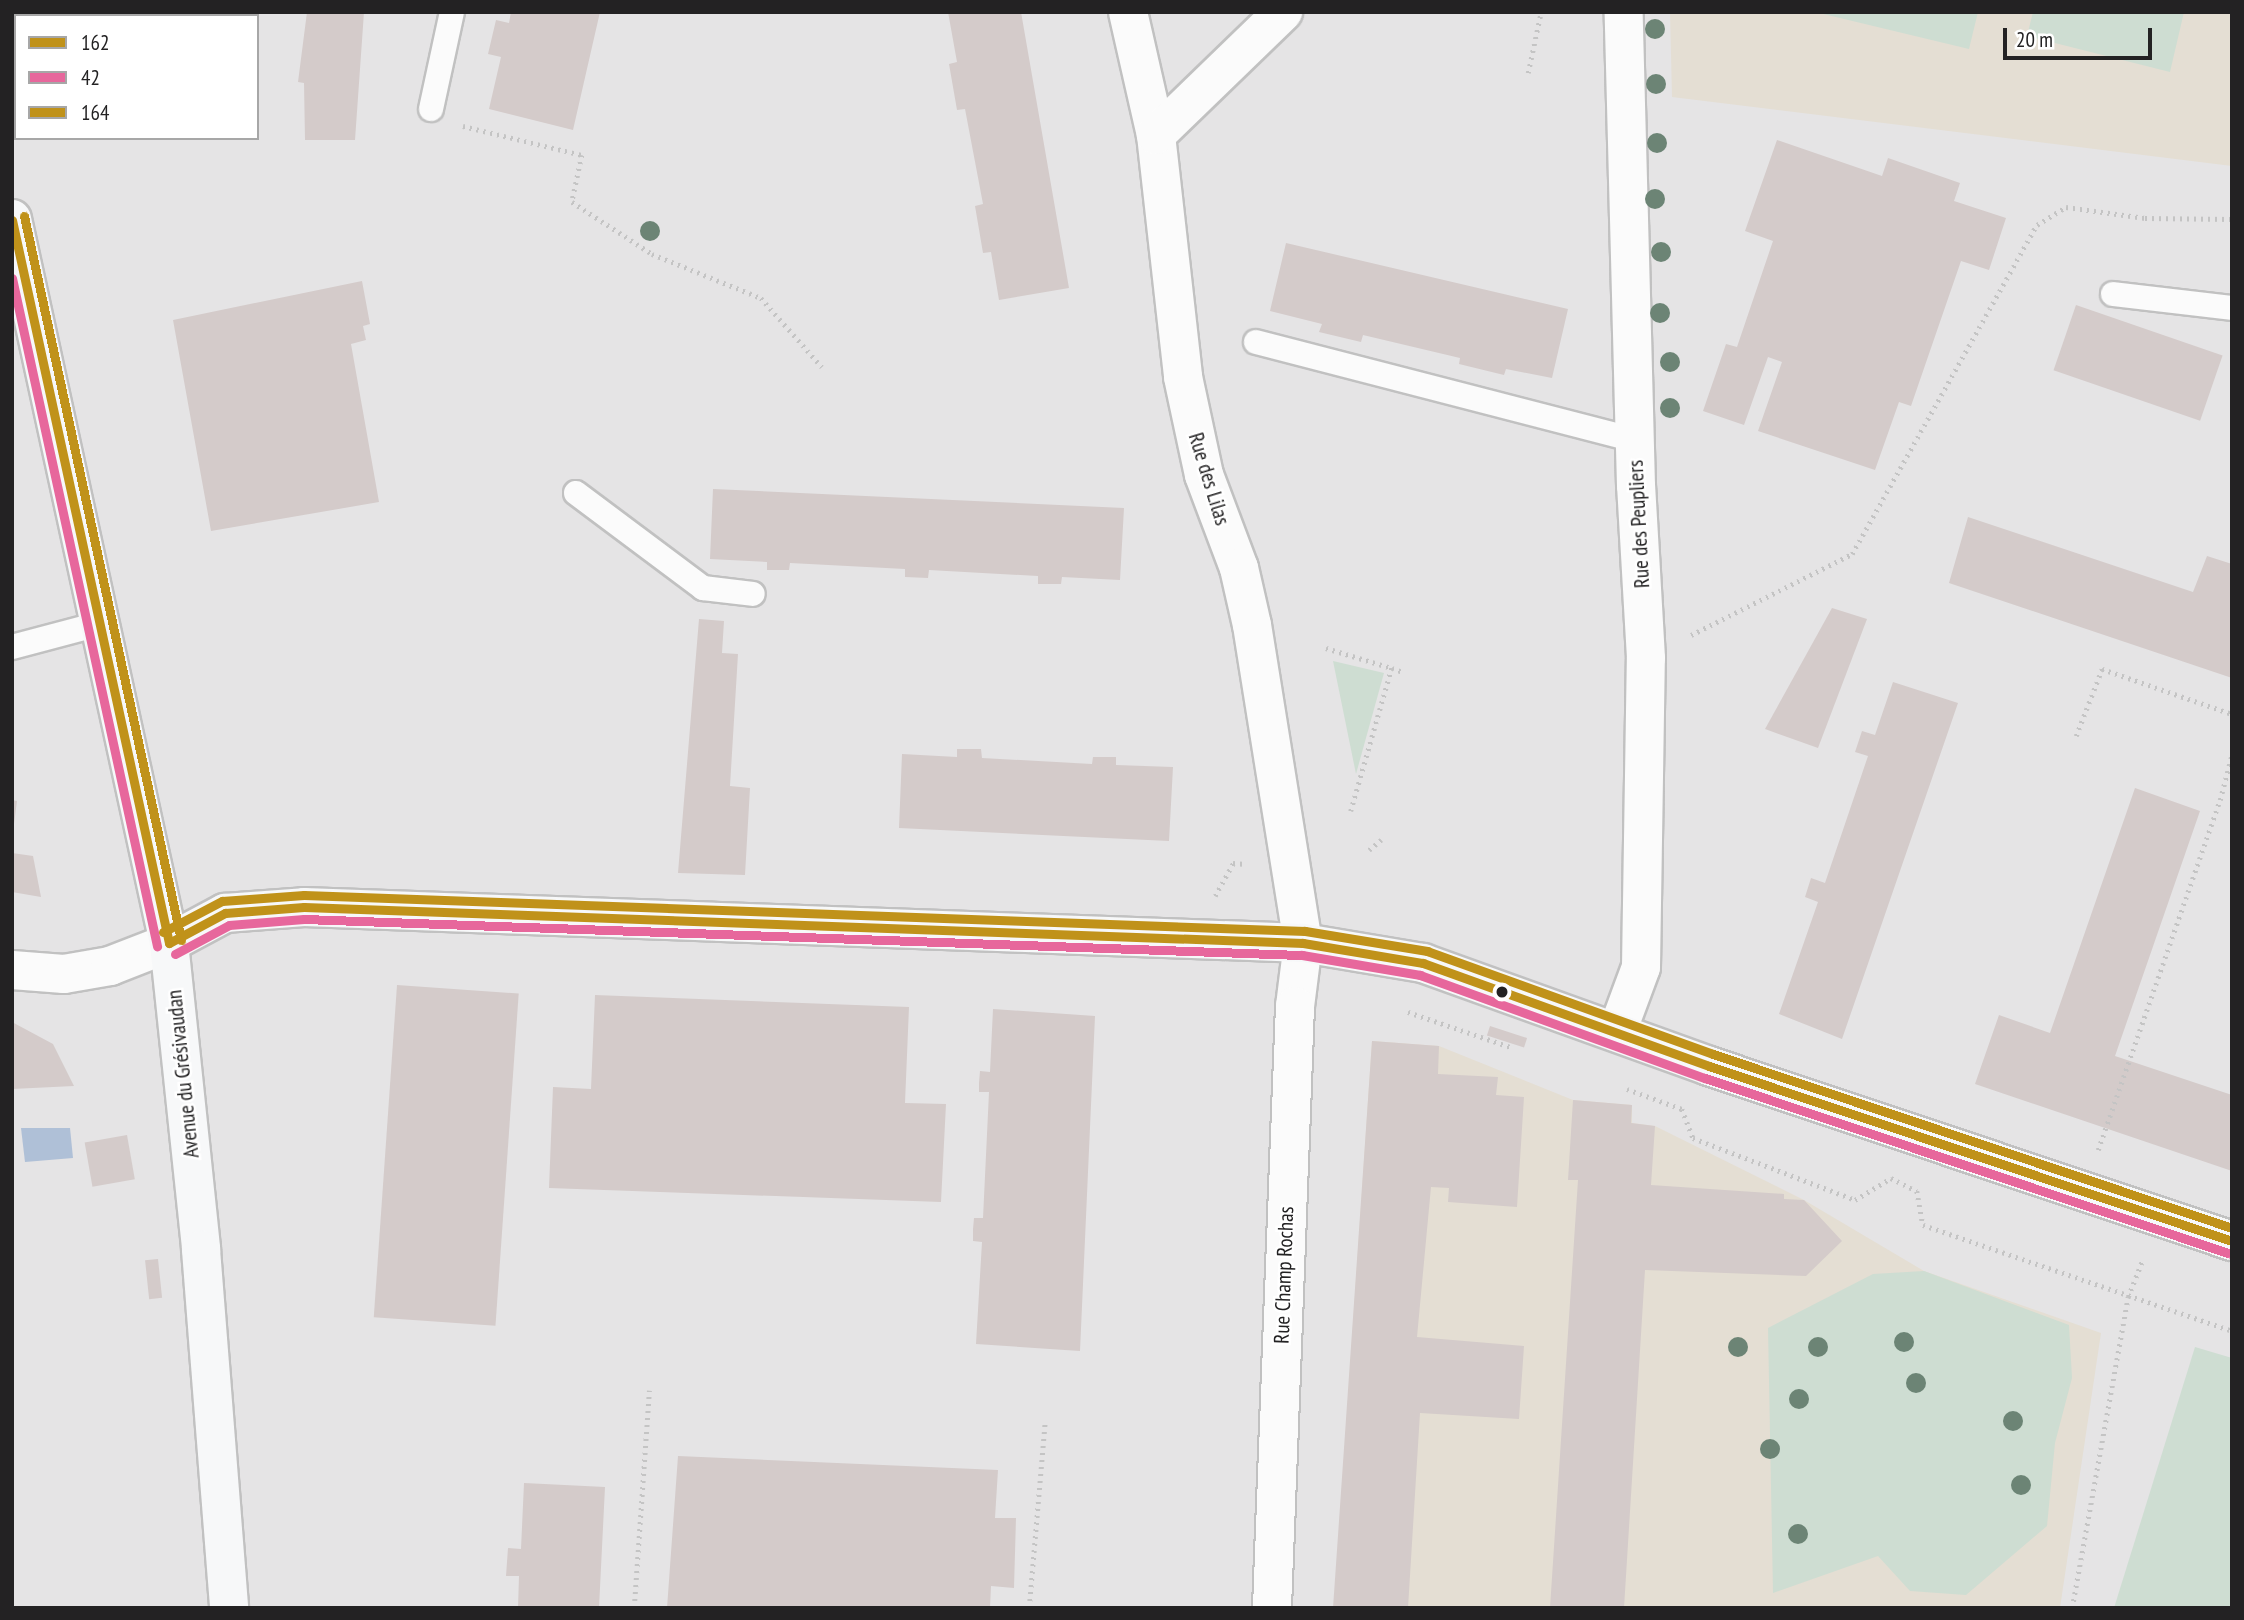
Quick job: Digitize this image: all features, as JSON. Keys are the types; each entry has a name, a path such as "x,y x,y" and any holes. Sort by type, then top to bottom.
{"street":[{"name":"Rue des Lilas","path":"1128,12 1156,135 1183,377 1204,475 1238,568 1252,625 1303,943"},
{"path":"1156,135 1283,12"},
{"name":"Rue des Peupliers","path":"1617,1032 1641,967 1646,658 1636,440 1624,12"},
{"name":"Avenue du Grésivaudan","path":"12,219 169,943 201,1250 229,1608"},
{"path":"12,970 64,974 110,966 169,943 226,913 304,906 1303,943 1423,963 1617,1032 2232,1241"},
{"name":"Rue Champ Rochas","path":"1272,1608 1295,1006 1303,943"}],"lane":[{"path":"431,109 452,12"},
{"path":"2113,294 2232,308"},
{"path":"1256,342 1636,440"},
{"path":"576,493 703,588 753,594"},
{"path":"12,647 99,624"}],"path":[{"path":"1528,73 1541,12"},
{"path":"431,109 465,127 582,155 572,202 652,254 761,298 822,367"},
{"path":"1646,658 1853,554 2037,225 2066,207 2145,218 2232,219"},
{"path":"1326,648 1403,672"},
{"path":"1350,811 1392,667"},
{"path":"2076,737 2102,669 2232,714"},
{"path":"2083,1191 2220,800 2232,754"},
{"path":"1369,850 1381,840"},
{"path":"1210,904 1233,863 1254,864"},
{"path":"1408,1012 1520,1050"},
{"path":"1619,1086 1682,1109 1693,1139 1855,1200 1891,1178 1917,1191 1923,1224 2232,1331"},
{"path":"2072,1608 2128,1297 2161,1216"},
{"path":"634,1608 649,1391"},
{"path":"1029,1608 1045,1423"}],"shaded area":[{"path":"1670,12 2232,12 2232,166 1672,97"},
{"path":"1815,12 1978,12 1969,49"},
{"path":"2033,12 2184,12 2170,72 2027,36"},
{"path":"1333,661 1384,673 1356,774"},
{"path":"1372,1041 1439,1046 1573,1100 1632,1105 1632,1123 1655,1126 1804,1200 1924,1271 2101,1333 2060,1608 1334,1608"},
{"path":"1924,1271 2069,1325 2072,1378 2055,1443 2047,1526 1966,1595 1910,1591 1878,1556 1773,1593 1768,1328 1873,1274"},
{"path":"2195,1347 2232,1358 2232,1608 2114,1608"}],"water":[{"path":"21,1128 70,1128 73,1158 25,1162"}],"building":[{"path":"60,12 235,12 235,14"},
{"path":"307,12 364,12 355,140 305,140 304,83 298,82"},
{"path":"511,12 600,12 573,130 489,109 501,57 488,54 496,20 509,23"},
{"path":"948,12 1021,12 1069,288 999,300 991,252 983,253 975,206 983,204 965,109 957,110 949,64 957,62"},
{"path":"1777,140 1882,176 1888,158 1960,183 1954,201 2006,218 1989,270 1961,261 1911,406 1899,402 1875,470 1758,431 1782,362 1768,357 1744,425 1703,411 1726,344 1737,347 1773,241 1745,231"},
{"path":"1286,243 1568,309 1552,378 1506,369 1504,375 1459,364 1460,358 1363,335 1361,342 1319,332 1322,324 1270,311"},
{"path":"362,281 370,324 363,326 366,340 351,344 379,502 211,531 173,320"},
{"path":"2076,305 2223,355 2200,421 2054,370"},
{"path":"713,489 1124,508 1120,580 1062,577 1061,584 1038,584 1038,576 929,570 928,578 905,577 905,569 790,563 789,570 767,570 767,562 710,559"},
{"path":"1968,517 2193,592 2207,556 2232,564 2232,678 1949,583"},
{"path":"1832,608 1867,619 1818,748 1765,729"},
{"path":"699,619 724,621 722,653 738,654 730,786 750,788 745,875 678,873"},
{"path":"1893,682 1958,703 1842,1039 1779,1014 1818,902 1805,897 1811,878 1825,883 1868,756 1855,752 1862,731 1875,735"},
{"path":"957,749 981,749 982,758 1092,764 1093,757 1116,757 1116,765 1173,767 1169,841 899,828 902,754 957,757"},
{"path":"2135,788 2200,811 2115,1056 2232,1095 2232,1171 1975,1084 1999,1015 2050,1033"},
{"path":"12,800 17,801 14,824 12,824"},
{"path":"12,853 33,856 41,897 12,892"},
{"path":"397,985 519,994 495,1326 374,1317"},
{"path":"595,995 909,1007 905,1103 946,1104 941,1202 549,1188 553,1087 591,1089"},
{"path":"993,1009 1095,1016 1080,1351 976,1344 982,1242 973,1241 973,1229 974,1218 983,1218 989,1092 979,1092 979,1083 980,1071 990,1072"},
{"path":"12,1022 53,1044 74,1086 12,1089"},
{"path":"1490,1026 1527,1038 1524,1048 1487,1036"},
{"path":"1372,1041 1439,1046 1438,1074 1498,1077 1496,1095 1524,1097 1517,1207 1448,1202 1449,1188 1431,1187 1417,1337 1524,1346 1519,1419 1420,1413 1408,1608 1333,1608"},
{"path":"1573,1100 1632,1105 1631,1123 1655,1126 1651,1185 1784,1194 1784,1199 1804,1200 1842,1241 1806,1276 1645,1270 1624,1608 1550,1608 1578,1180 1568,1180"},
{"path":"127,1135 135,1179 92,1187 85,1142"},
{"path":"158,1259 162,1298 149,1299 145,1260"},
{"path":"678,1456 998,1470 995,1518 1016,1518 1014,1588 991,1586 990,1608 667,1608"},
{"path":"524,1483 605,1487 599,1608 518,1608 519,1576 506,1576 508,1548 521,1549"}],"transit line":[{"name":"164","path":"24,216 181,940"},
{"name":"162","path":"12,220 169,943"},
{"name":"42","path":"12,278 157,946"},
{"name":"164","path":"163,932 222,901 304,895 1305,931 1427,951 1713,1054 2232,1228"},
{"name":"162","path":"169,943 225,913 304,907 1303,943 1423,963 1709,1066 2232,1241"},
{"name":"42","path":"175,954 229,925 304,919 1302,955 1420,975 1705,1078 2228,1253"}]}
